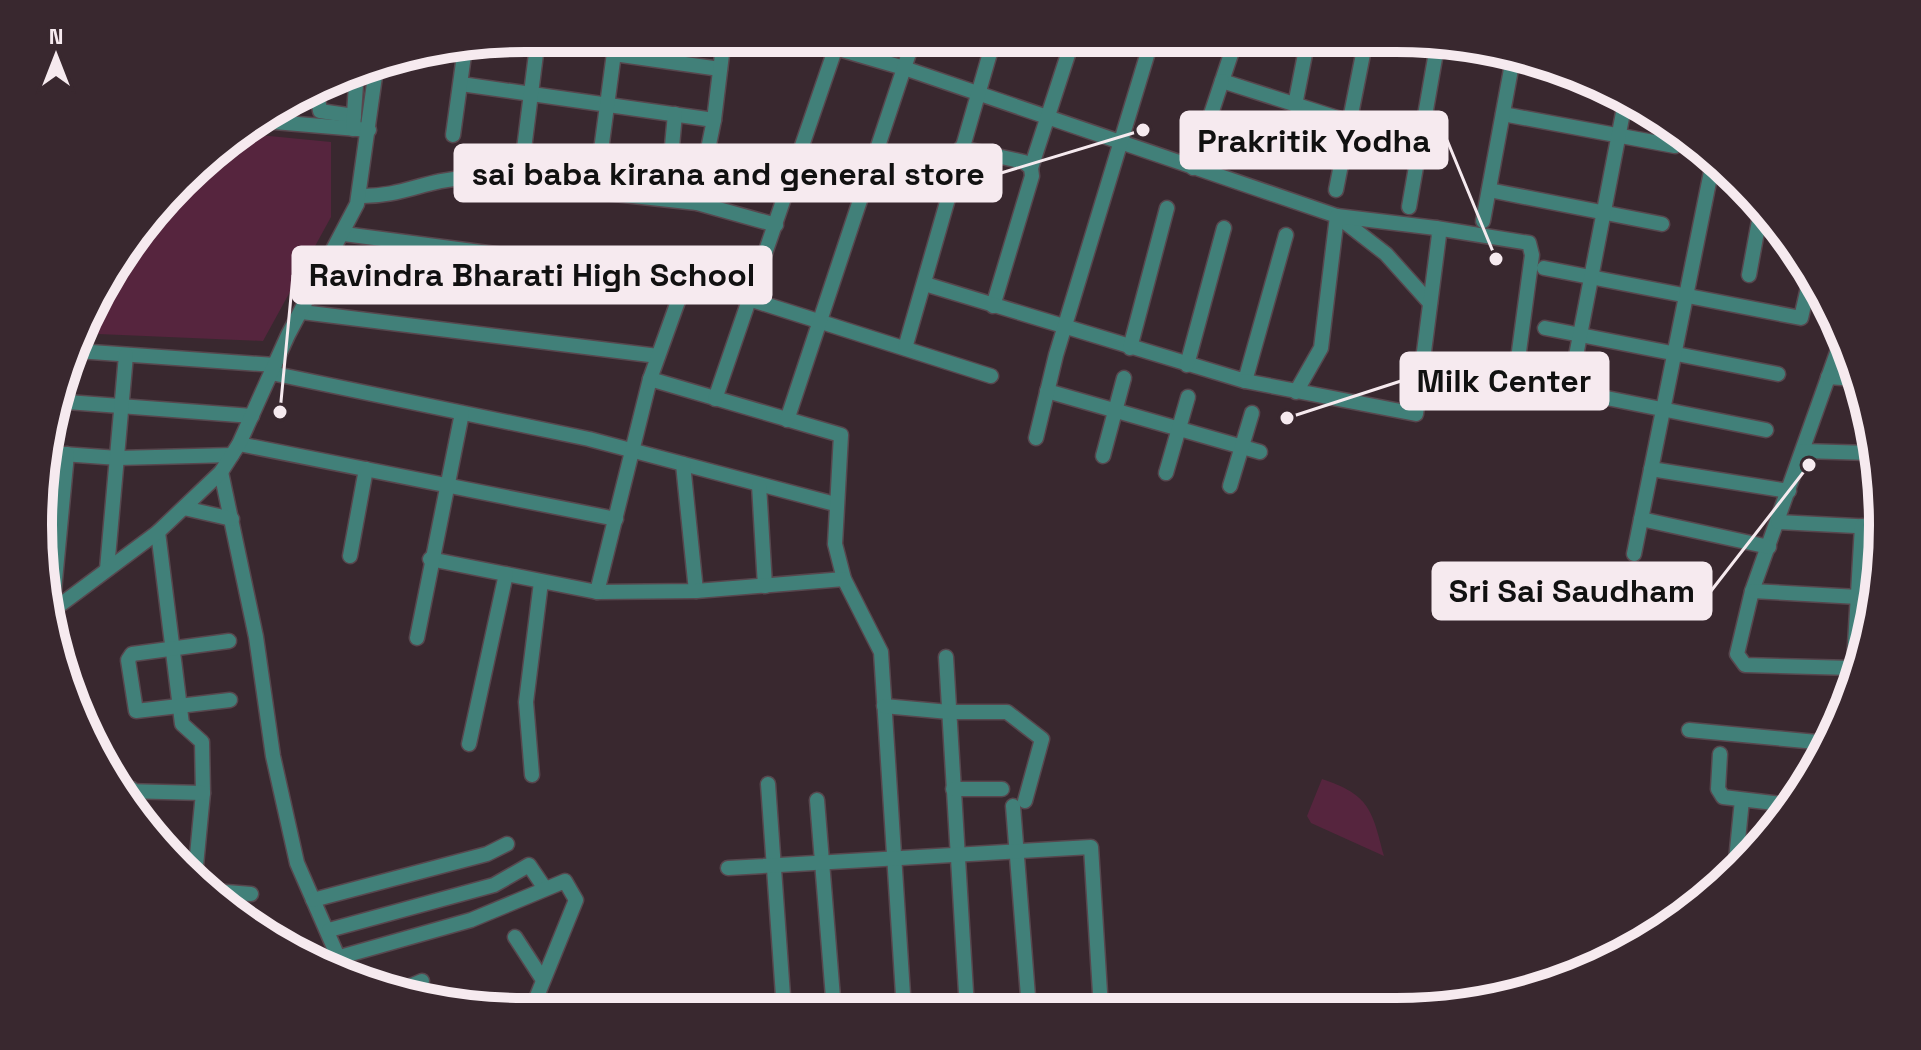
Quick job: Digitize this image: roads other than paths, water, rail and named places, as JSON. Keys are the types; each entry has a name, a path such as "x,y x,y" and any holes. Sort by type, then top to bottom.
{"street":[{"path":"524,149 536,52"},
{"path":"600,158 614,52"},
{"path":"642,52 720,69"},
{"path":"697,203 714,120 722,52"},
{"path":"715,399 834,52"},
{"path":"859,52 1337,216 1529,243 1532,255 1515,381"},
{"path":"787,420 909,52"},
{"path":"905,348 990,52"},
{"path":"993,306 1032,176 1031,168 1069,52"},
{"path":"1036,438 1064,328 1148,52"},
{"path":"1193,168 1232,52"},
{"path":"1295,105 1305,52"},
{"path":"1336,190 1363,52"},
{"path":"1409,207 1436,54"},
{"path":"453,135 464,56"},
{"path":"1483,221 1512,66"},
{"path":"59,606 158,532 221,472 236,449 360,196 375,76"},
{"path":"1222,81 1350,122"},
{"path":"354,122 356,83"},
{"path":"461,84 714,120"},
{"path":"318,100 320,111 369,130"},
{"path":"1569,392 1623,110"},
{"path":"670,168 675,114"},
{"path":"1503,114 1675,146"},
{"path":"280,120 354,122"},
{"path":"961,148 1024,162 1031,168"},
{"path":"1634,554 1711,172"},
{"path":"360,196 408,191 436,178 467,178 697,203 776,225"},
{"path":"1489,190 1662,224"},
{"path":"1130,348 1167,208"},
{"path":"1337,216 1386,254 1430,303"},
{"path":"1296,392 1321,348 1337,216"},
{"path":"1749,275 1759,222"},
{"path":"1187,365 1224,228"},
{"path":"925,284 1245,381 1416,414 1439,235 1436,228"},
{"path":"344,234 686,279 991,376"},
{"path":"1245,381 1286,235"},
{"path":"1544,268 1801,318 1807,291"},
{"path":"597,592 650,379 686,279"},
{"path":"302,312 658,356"},
{"path":"1545,328 1778,374"},
{"path":"86,348 126,355 273,369 632,451 835,504"},
{"path":"1837,353 1752,591 1737,650 1741,662 1847,668"},
{"path":"107,569 126,355"},
{"path":"1828,377 1846,378"},
{"path":"1103,456 1124,378"},
{"path":"650,379 841,435 835,544 844,579 881,652 903,998"},
{"path":"1532,383 1766,430"},
{"path":"1047,391 1260,452"},
{"path":"1166,473 1188,397"},
{"path":"68,402 252,416"},
{"path":"417,638 430,559 462,413"},
{"path":"1230,486 1252,413"},
{"path":"58,453 118,458 236,449 366,469 616,519"},
{"path":"1803,451 1863,453"},
{"path":"55,579 67,454"},
{"path":"683,464 696,591"},
{"path":"350,556 366,469"},
{"path":"1651,469 1789,491"},
{"path":"221,472 256,637 286,818 297,863 341,961"},
{"path":"759,485 765,586"},
{"path":"184,508 232,519"},
{"path":"1641,519 1769,547"},
{"path":"1778,522 1868,526 1856,636"},
{"path":"158,532 182,724 202,742 203,793 196,864"},
{"path":"430,559 597,592 696,591 844,579"},
{"path":"469,744 506,574"},
{"path":"532,775 526,702 541,582"},
{"path":"1752,591 1863,597"},
{"path":"229,641 132,654 128,660 136,711 230,700"},
{"path":"946,657 966,998"},
{"path":"884,706 949,712 1007,712 1042,739 1019,803 1017,851 1028,998"},
{"path":"1689,730 1816,742"},
{"path":"1720,754 1720,794 1778,804"},
{"path":"768,784 783,998"},
{"path":"953,789 1002,789"},
{"path":"134,790 203,793"},
{"path":"817,800 833,998"},
{"path":"1737,852 1742,800"},
{"path":"313,900 487,854 507,844"},
{"path":"728,868 1091,847 1100,998"},
{"path":"329,930 494,885 529,865 544,887"},
{"path":"340,957 471,920 544,887 565,881 576,900 536,998"},
{"path":"227,892 251,894"},
{"path":"515,937 543,980"},
{"path":"414,985 422,981"}],"place":[{"name":"sai baba kirana and general store","path":"1143,130"},
{"name":"Prakritik Yodha","path":"1496,259"},
{"name":"Ravindra Bharati High School","path":"280,412"},
{"name":"Milk Center","path":"1287,418"},
{"name":"Sri Sai Saudham","path":"1809,465"}]}
